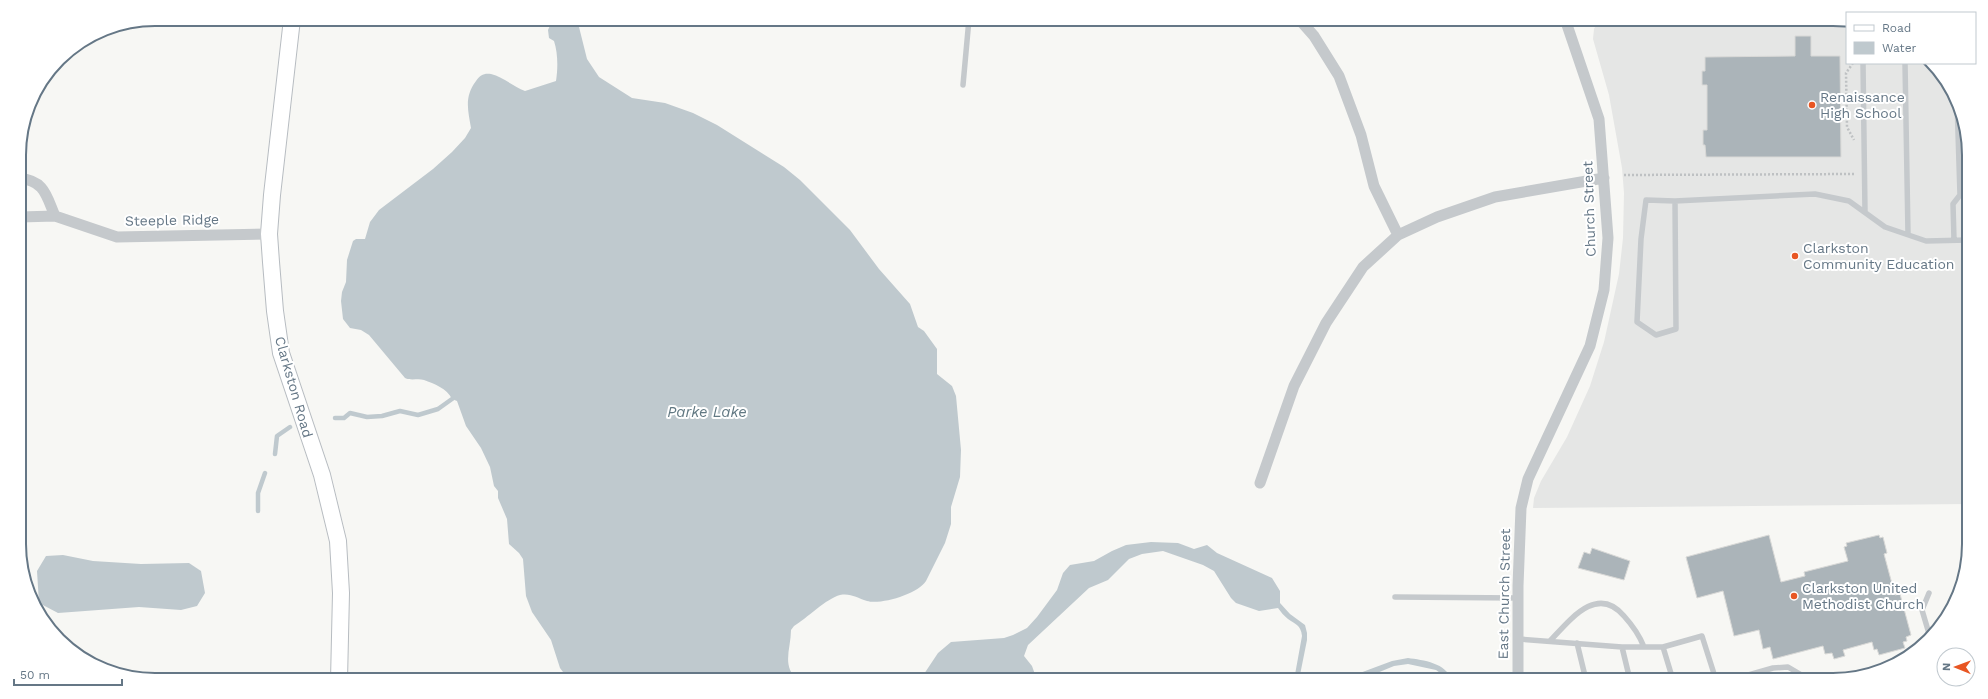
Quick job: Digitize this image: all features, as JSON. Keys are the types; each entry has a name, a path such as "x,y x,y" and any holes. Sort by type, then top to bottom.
{"street":[{"name":"Clarkston Road","path":"291,26 269,234 275,311 281,353 322,474 338,541 341,593 339,673"},
{"path":"1305,26 1314,36 1338,76 1361,135 1374,186 1398,235"},
{"name":"Church Street","path":"1521,508 1528,479 1590,346 1604,290 1608,238 1599,118 1567,26"},
{"path":"1260,483 1294,386 1326,323 1363,267 1398,235 1437,217 1495,197 1604,178"},
{"path":"26,179 31,179 44,189 55,216"},
{"name":"Steeple Ridge","path":"26,217 55,216 117,237 269,234"},
{"name":"East Church Street","path":"1518,673 1517,639 1521,508"}],"lane":[{"path":"963,85 968,26"},
{"path":"1863,64 1865,212"},
{"path":"1905,64 1908,234"},
{"path":"1954,240 1953,204 1960,195 1958,121"},
{"path":"1675,201 1676,329 1656,335 1637,322 1641,239 1646,200 1675,201 1815,194 1849,202 1885,227 1926,241 1962,240"},
{"path":"1928,631 1922,610 1929,593"},
{"path":"1395,597 1518,598"},
{"path":"1550,641 1572,617 1598,602 1607,603 1618,609 1638,632 1644,647"},
{"path":"1517,639 1622,647 1663,647 1702,636 1714,673"},
{"path":"1577,643 1584,673"},
{"path":"1622,647 1628,673"},
{"path":"1663,647 1671,673"},
{"path":"1756,673 1773,668 1788,667 1798,673"}],"path":[{"path":"1852,64 1846,73 1847,128 1857,144"},
{"path":"1624,175 1858,174 1858,167"}],"shaded area":[{"name":"Clarkston Community Education","path":"1596,26 1846,27 1846,64 1924,64 1935,77 1945,91 1952,106 1958,122 1961,139 1962,504 1533,508 1534,498 1541,481 1567,437 1590,386 1604,342 1619,274 1623,238 1624,193 1622,168 1609,95 1593,39"}],"water":[{"name":"Parke Lake","path":"550,26 579,26 587,59 599,77 632,98 665,103 693,113 717,125 784,167 800,180 850,230 879,269 910,304 918,327 924,331 937,349 937,374 952,386 956,396 961,450 960,477 951,507 951,524 945,543 926,581 922,586 908,594 890,600 873,602 851,595 840,595 823,604 794,626 791,630 788,663 792,673 564,673 560,668 551,640 532,612 526,596 523,559 509,544 507,519 498,498 498,491 494,486 490,467 481,448 466,426 457,401 452,399 444,389 436,385 422,379 405,378 369,335 361,330 350,328 343,319 341,301 342,292 346,282 347,260 353,241 356,239 365,239 370,222 379,210 433,169 465,138 471,128 468,98 472,87 481,76 484,74 491,74 500,77 525,91 556,81 557,56 554,41 549,38 548,30"},
{"path":"1151,542 1178,543 1194,549 1207,545 1217,553 1272,578 1280,591 1280,603 1290,614 1305,625 1307,640 1300,673 1295,673 1302,636 1300,629 1278,608 1259,611 1236,603 1231,598 1214,571 1203,565 1163,551 1142,554 1129,559 1108,580 1089,588 1028,645 1024,656 1032,666 1034,673 925,673 938,653 951,642 1004,638 1027,628 1057,590 1063,573 1070,565 1094,561 1126,545"},
{"path":"63,555 93,561 141,564 189,563 201,571 205,593 197,606 181,610 139,607 58,613 41,604 39,601 37,571 46,556"},
{"path":"1408,658 1427,661 1440,666 1448,673 1440,673 1436,670 1408,664 1394,666 1377,673 1360,673 1392,661"}],"building":[{"path":"1795,36 1811,36 1811,56 1840,56 1841,157 1706,157 1705,145 1703,145 1703,130 1707,130 1707,85 1702,85 1702,71 1705,71 1705,57 1795,56"},
{"name":"Clarkston United Methodist Church","path":"1769,535 1781,582 1805,576 1804,572 1848,561 1844,547 1847,546 1846,543 1879,535 1880,538 1883,537 1887,553 1884,554 1895,595 1900,594 1911,635 1906,637 1907,641 1903,642 1905,648 1879,655 1877,649 1874,650 1872,642 1843,650 1845,656 1834,659 1832,653 1825,654 1823,646 1773,659 1770,647 1763,649 1759,630 1734,636 1723,591 1697,598 1686,557"},
{"path":"1592,548 1630,561 1624,580 1578,568 1584,552 1590,554"}],"waterway":[{"path":"335,418 344,418 350,413 367,417 382,416 400,411 418,415 438,409 452,399"},
{"path":"275,454 277,436 290,427"},
{"path":"258,511 258,493 265,473"}],"place":[{"name":"Renaissance High School","path":"1812,105"},
{"name":"Clarkston Community Education","path":"1795,256"},
{"name":"Clarkston United Methodist Church","path":"1794,596"}]}
